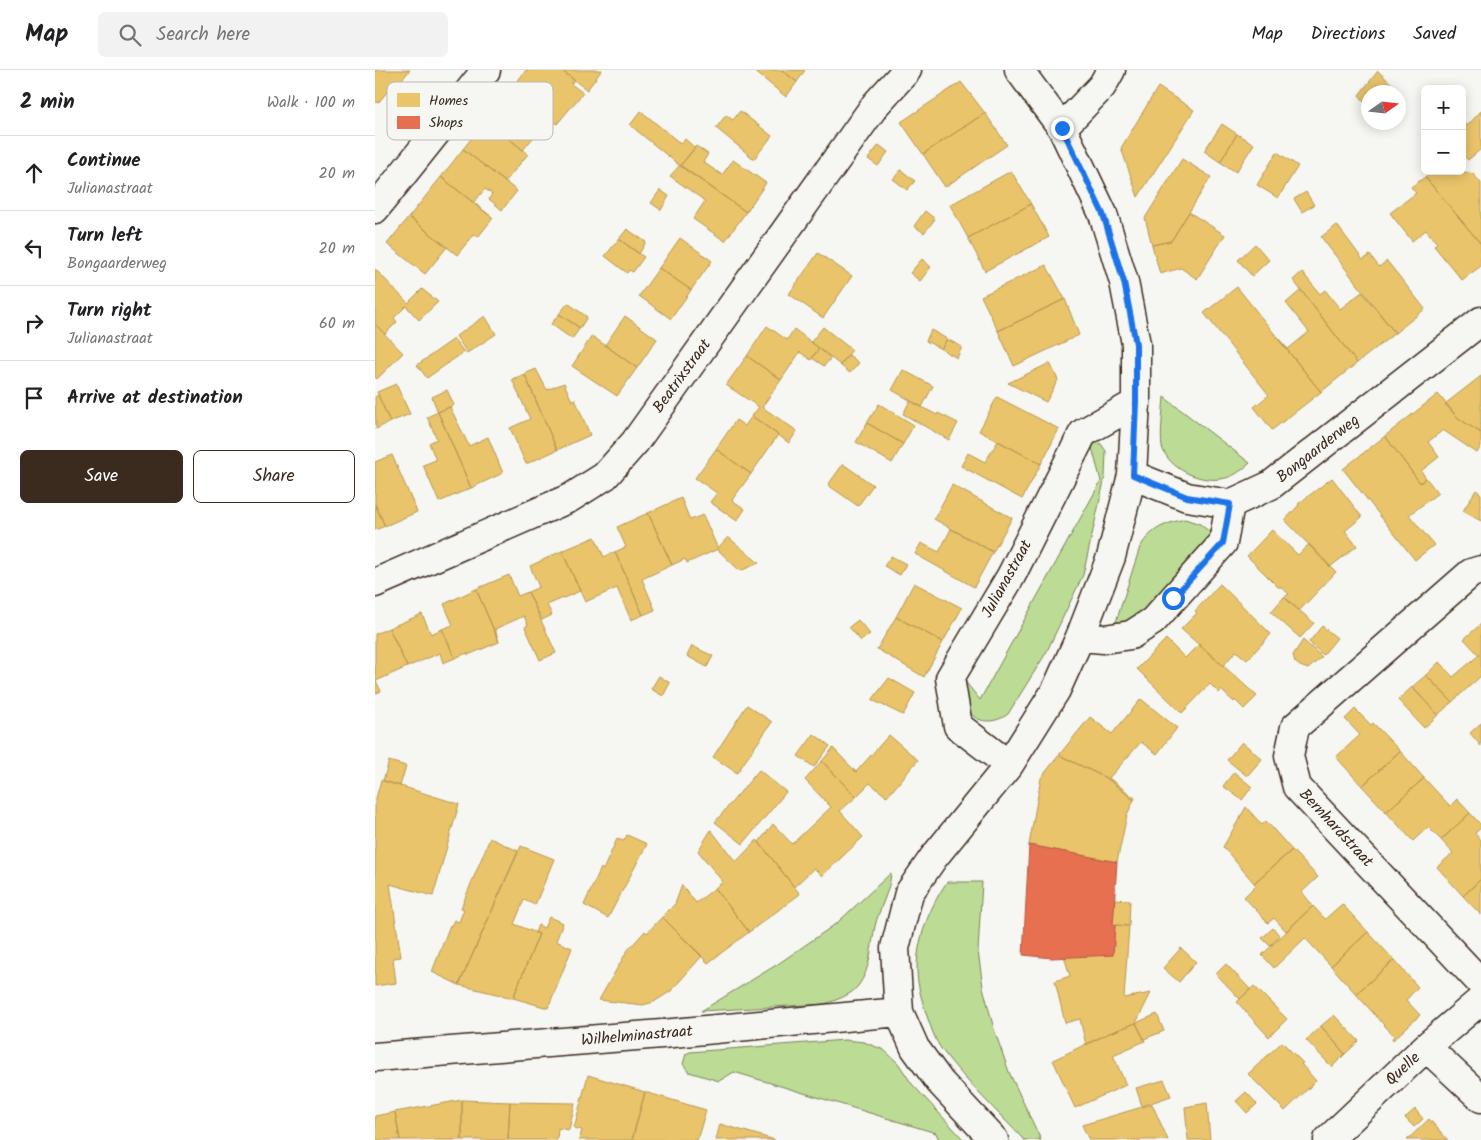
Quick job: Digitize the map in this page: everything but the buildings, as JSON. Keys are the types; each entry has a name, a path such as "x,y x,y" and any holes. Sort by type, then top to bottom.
{"street":[{"path":"477,82 487,70"},
{"name":"Beatrixstraat","path":"375,583 570,498 605,476 635,442 876,104 907,70"},
{"path":"994,1140 940,1082 915,1048 899,1012 895,948 909,894 934,857 1009,765 1056,690 1080,637 1111,557 1133,475 1136,402 1136,344 1124,282 1103,214 1062,128 1019,70"},
{"path":"1062,128 1102,86 1111,70"},
{"path":"375,209 431,140"},
{"name":"Bongaarderweg","path":"1230,504 1271,486 1481,321"},
{"name":"Julianastraat","path":"1009,765 958,726 950,678 1011,576 1083,434 1136,402"},
{"path":"1080,637 1104,639 1131,635 1153,621 1223,543 1230,504 1187,497 1133,475"},
{"name":"Bernhardstraat","path":"1481,570 1471,573 1295,727 1289,756 1297,787 1481,983"},
{"name":"Quelle","path":"1328,1140 1426,1048 1481,1000"},
{"name":"Wilhelminastraat","path":"375,1057 662,1034 899,1012"},
{"path":"1426,1048 1481,1098"}],"green space":[{"path":"1164,397 1250,463 1236,474 1220,479 1194,476 1178,468 1166,455 1161,442"},
{"path":"1091,444 1101,444 1106,451 1105,477 1083,575 1046,653 1008,714 1002,718 990,721 978,719 969,711 966,704 964,680 980,700 1101,481"},
{"path":"1185,519 1200,524 1211,533 1209,544 1134,623 1115,625 1140,547 1154,531"},
{"path":"891,873 889,886 875,926 866,972 858,986 851,992 824,1004 701,1011 778,964 837,923"},
{"path":"947,882 982,882 978,951 983,987 994,1029 1009,1072 1041,1140 1024,1140 951,1062 936,1039 931,1027 919,987 918,956 923,930 928,917"},
{"path":"845,1040 864,1042 884,1050 898,1063 912,1084 964,1140 939,1140 936,1133 734,1072 719,1081 689,1072 683,1064 686,1054 690,1052"}],"route":[{"path":"1062,128 1103,214 1124,282 1136,344 1133,475 1187,497 1230,504 1223,543 1173,598"}]}
